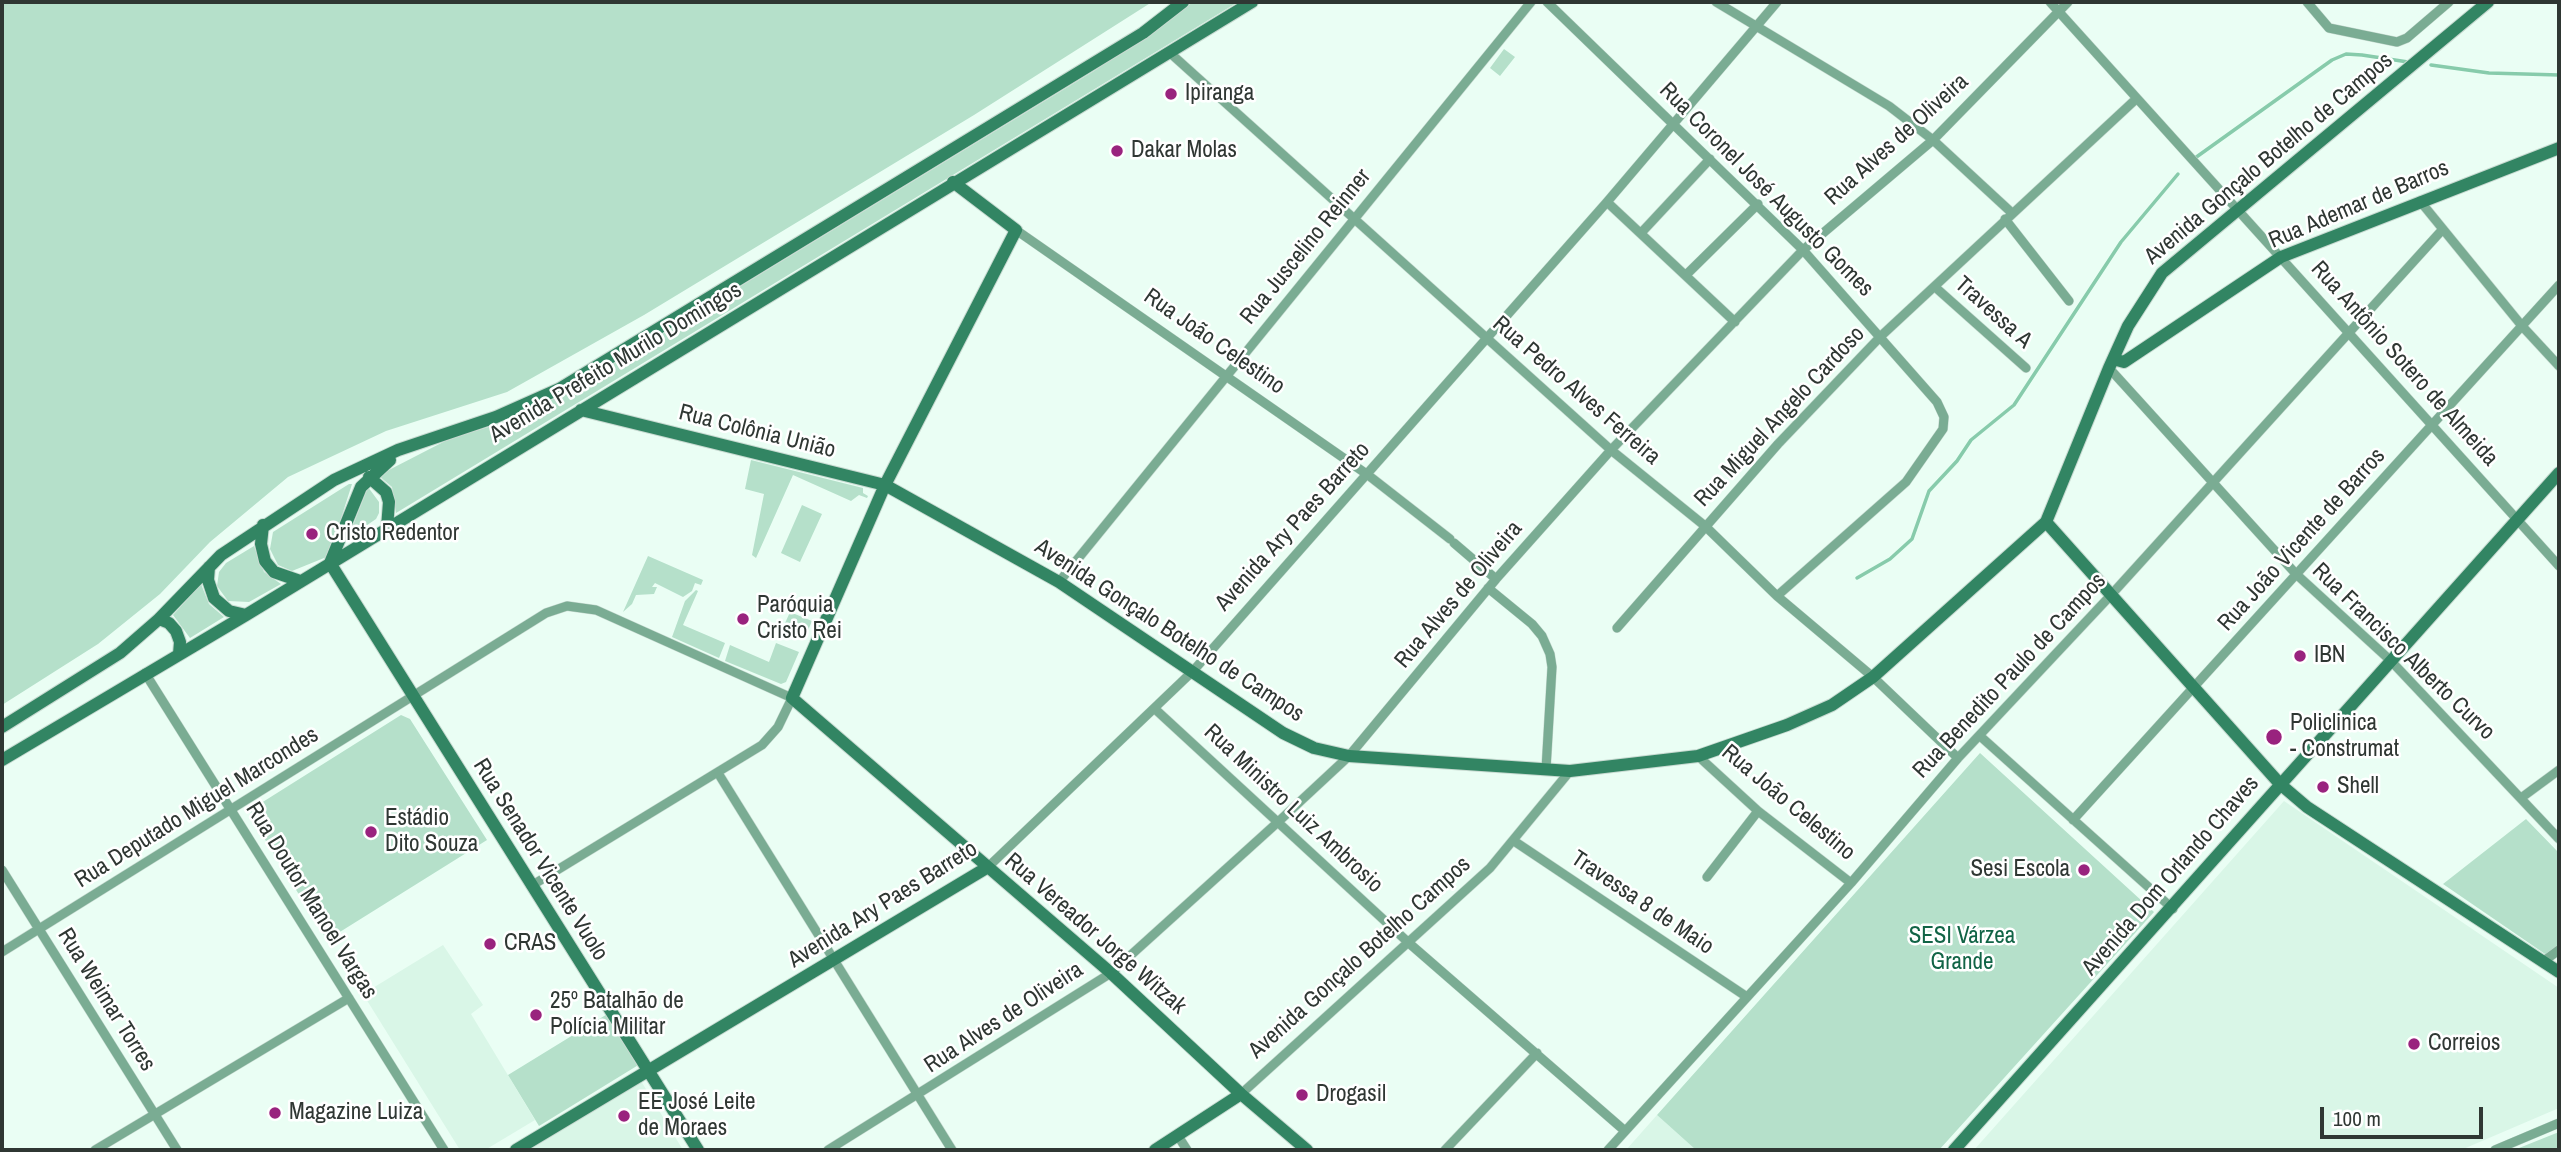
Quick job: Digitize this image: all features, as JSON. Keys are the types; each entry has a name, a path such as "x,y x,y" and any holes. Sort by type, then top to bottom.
{"street":[{"name":"Avenida Prefeito Murilo Domingos","path":"2,727 120,653 159,619 208,567 263,526 334,480 407,447 496,417 559,389 1143,33 1183,2"},
{"name":"Avenida Prefeito Murilo Domingos","path":"2,760 246,615 1252,2"},
{"name":"Rua Juscelino Reinner","path":"1059,582 1531,2"},
{"name":"Rua Coronel José Augusto Gomes","path":"1547,2 1803,250 1937,402 1944,417 1943,429 1906,482 1868,519 1777,596"},
{"path":"1716,2 1889,106 1933,140 2009,216 2069,301"},
{"name":"Avenida Ary Paes Barreto","path":"516,1150 988,867 1193,671 1607,202 1777,2"},
{"name":"Rua Antônio Sotero de Almeida","path":"2050,2 2135,100 2281,257 2346,333 2518,518 2559,566"},
{"name":"Rua Alves de Oliveira","path":"828,1150 1111,973 1278,822 1349,756 1488,588 1611,450 1803,250 1933,140 2068,2"},
{"path":"2307,2 2329,28 2398,42 2407,38 2449,2"},
{"name":"Avenida Gonçalo Botelho de Campos","path":"885,485 1059,582 1283,733 1314,748 1349,756 1570,771 1698,756 1787,725 1832,705 1873,677 2046,522 2128,326 2162,273 2488,2"},
{"name":"Rua Pedro Alves Ferreira","path":"1169,52 1352,220 1611,450 1705,526 1777,596 1873,677 1958,758"},
{"name":"Rua Miguel Angelo Cardoso","path":"1617,628 1778,444 1881,336 2135,100"},
{"name":"Rua Ademar de Barros","path":"2111,363 2124,362 2281,257 2559,148"},
{"path":"1641,233 1710,159"},
{"name":"Rua João Celestino","path":"953,182 1016,230 1368,475 1496,579"},
{"path":"2420,201 2522,326 2559,366"},
{"path":"1607,202 1735,322"},
{"path":"1686,275 1758,204"},
{"name":"Rua Benedito Paulo de Campos","path":"1608,1150 1851,883 1958,758 2111,595 2443,229"},
{"path":"531,886 771,738 792,698 885,485 1016,230"},
{"name":"Rua João Vicente de Barros","path":"2073,820 2559,285"},
{"name":"Travessa A","path":"1935,287 2026,368"},
{"name":"Rua Francisco Alberto Curvo","path":"2111,363 2296,574 2391,661 2559,839"},
{"path":"611,391 610,409 619,419"},
{"name":"Rua Colônia União","path":"581,410 885,485"},
{"path":"330,563 355,499 369,477 407,447"},
{"name":"Avenida Dom Orlando Chaves","path":"1954,1150 2173,909 2280,784 2559,473"},
{"path":"369,477 386,492 389,502 387,528"},
{"path":"2046,522 2280,784 2307,807 2559,972"},
{"path":"263,526 261,544 265,561 274,572 300,581"},
{"name":"Rua Senador Vicente Vuolo","path":"330,563 698,1150"},
{"path":"208,567 208,580 214,598 229,611 246,615"},
{"path":"1488,588 1532,624 1542,636 1550,654 1552,667 1546,769"},
{"name":"Rua Vereador Jorge Witzak","path":"414,698 546,613 567,606 596,610 792,698 1111,973 1241,1094 1307,1150"},
{"path":"159,619 176,631 180,642 179,654"},
{"name":"Rua Doutor Manoel Vargas","path":"145,674 444,1150"},
{"name":"Rua Deputado Miguel Marcondes","path":"2,952 230,807 414,698"},
{"name":"Rua Ministro Luiz Ambrosio","path":"1155,709 1410,944 1625,1131"},
{"path":"1980,736 2173,909"},
{"name":"Rua João Celestino","path":"1698,756 1758,811 1851,883"},
{"path":"2521,798 2559,770"},
{"name":"Avenida Gonçalo Botelho Campos","path":"1155,1150 1241,1094 1410,944 1514,841 1570,771"},
{"path":"718,773 952,1150"},
{"path":"1707,877 1758,811"},
{"name":"Travessa 8 de Maio","path":"1514,841 1747,998"},
{"name":"Rua Weimar Torres","path":"2,870 177,1150"},
{"path":"2544,961 2559,950"},
{"path":"94,1150 349,998"},
{"path":"1445,1150 1536,1052"},
{"path":"2495,1150 2559,1123"},
{"path":"1178,1136 1187,1150"}],"shaded area":[{"path":"2284,801 2559,988 2559,1108 2461,1150 1974,1150"},
{"path":"443,945 483,1005 471,1014 535,1120 485,1150 460,1150 363,994"},
{"name":"EE José Leite de Moraes","path":"641,1081 683,1150 530,1150"},
{"path":"1657,1115 1696,1150 1626,1150"}],"green space":[{"path":"2,2 1152,2 974,115 644,315 507,392 386,431 288,477 210,542 160,594 98,644 2,705"},
{"path":"1193,2 1238,2 396,513 392,487 379,476 385,472 451,438 502,423 560,396 1094,71"},
{"path":"1504,49 1515,57 1500,76 1490,68"},
{"path":"751,460 863,488 863,493 868,496 859,495 851,501 793,475 756,558 752,555 764,494 745,489"},
{"path":"352,484 329,556 292,571 278,565 270,549 273,532"},
{"path":"368,487 379,502 379,513 376,519 348,538"},
{"path":"802,505 822,514 800,562 781,553"},
{"path":"254,546 264,572 281,584 249,602 228,601 217,586 219,572 226,563"},
{"path":"648,556 703,580 701,585 695,583 692,591 683,597 655,583 652,587 657,587 654,594 636,595 632,604 623,612"},
{"path":"201,584 209,604 224,617 190,638 173,615"},
{"path":"698,591 683,625 725,643 719,658 672,637 685,601"},
{"path":"790,612 812,621 804,640 782,630"},
{"path":"776,643 799,652 786,682 781,684 725,661 730,645 769,662"},
{"name":"Estádio Dito Souza","path":"401,715 410,719 487,840 327,940 253,820 250,810"},
{"name":"SESI Várzea Grande","path":"1980,753 2154,912 1939,1150 1696,1150 1657,1115"},
{"path":"2526,819 2559,853 2559,946 2548,956 2443,884"},
{"path":"609,1013 640,1064 539,1126 508,1075"},
{"path":"2559,1132 2559,1150 2514,1150"}],"waterway":[{"path":"2195,158 2332,60 2346,54 2408,62"},
{"path":"2431,65 2489,73 2559,75"},
{"path":"1857,578 1890,559 1912,539 1929,491 1957,461 1971,440 2014,405 2121,242 2178,174"}],"place":[{"name":"Ipiranga","path":"1171,94"},
{"name":"Dakar Molas","path":"1117,151"},
{"name":"Cristo Redentor","path":"312,534"},
{"name":"Paróquia Cristo Rei","path":"743,619"},
{"name":"IBN","path":"2300,656"},
{"name":"Policlinica - Construmat","path":"2274,737"},
{"name":"Shell","path":"2323,787"},
{"name":"Estádio Dito Souza","path":"371,832"},
{"name":"Sesi Escola","path":"2084,870"},
{"name":"CRAS","path":"490,944"},
{"name":"25º Batalhão de Polícia Militar","path":"536,1015"},
{"name":"Correios","path":"2414,1044"},
{"name":"Drogasil","path":"1302,1095"},
{"name":"Magazine Luiza","path":"275,1113"},
{"name":"EE José Leite de Moraes","path":"624,1116"}]}
